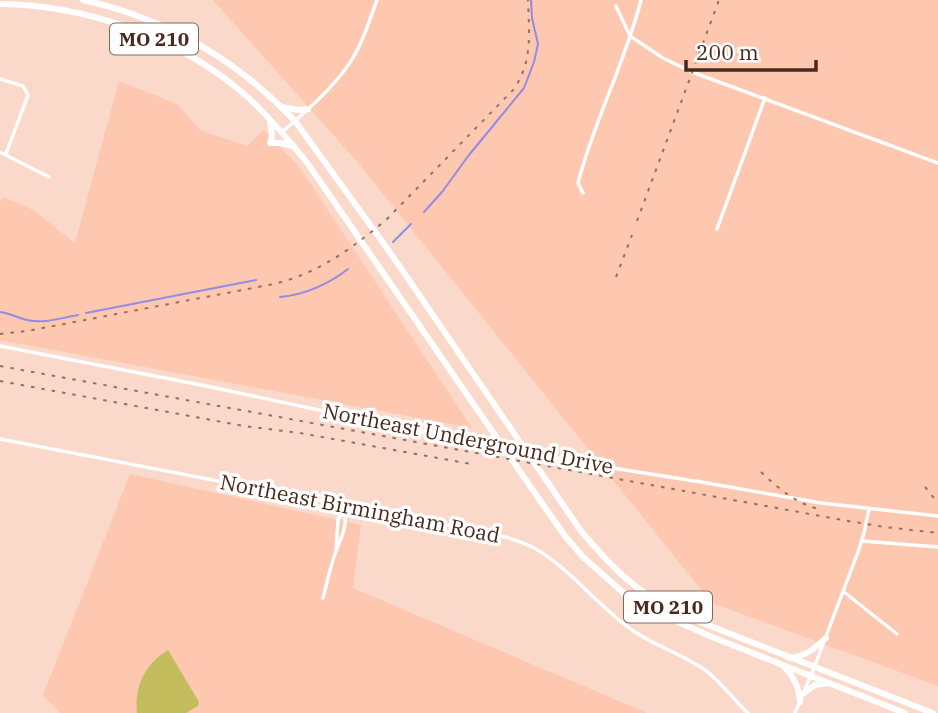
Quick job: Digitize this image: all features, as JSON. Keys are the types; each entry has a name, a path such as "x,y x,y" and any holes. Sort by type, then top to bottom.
{"highway":[{"name":"MO 210","path":"83,0 141,16 192,40 245,75 295,121 389,251 581,531 603,557 638,588 658,602 695,620 788,658 832,683 905,713"},
{"name":"MO 210","path":"0,5 62,10 115,24 152,38 214,72 270,119 308,164 565,536 583,557 627,596 712,637 779,663 933,713"},
{"path":"281,107 308,109"},
{"path":"270,119 271,143 295,147"},
{"path":"788,658 802,656 826,638"},
{"path":"779,663 791,674 798,688 800,702"},
{"path":"804,692 820,683 832,683"}],"street":[{"path":"282,132 340,77 354,58 377,0"},
{"path":"583,193 578,183 584,158 631,36 641,0"},
{"path":"616,6 631,36 671,63 938,163"},
{"path":"0,79 23,86 28,95 6,154"},
{"path":"717,229 765,98"},
{"path":"0,152 49,177"},
{"name":"Northeast Underground Drive","path":"0,346 480,444 821,503 938,516"},
{"name":"Northeast Birmingham Road","path":"0,439 498,535 534,549 565,571 635,632 705,669 748,713"},
{"path":"323,598 336,551 338,520 344,506"},
{"path":"336,551 347,520 344,506"},
{"path":"796,713 862,541 869,509"},
{"path":"862,541 938,547"},
{"path":"843,591 897,634"}],"shaded area":[{"path":"213,0 938,0 938,686 712,603 359,164"},
{"path":"119,81 177,104 200,130 247,146 264,130 300,168 472,428 0,340 0,203 3,197 33,210 75,243"},
{"path":"130,474 361,525 353,588 647,713 60,713 43,695"},
{"path":"168,650 199,702 198,706 186,713 137,713 139,685 147,669"}],"waterway":[{"path":"424,212 524,88 538,44 531,0"},
{"path":"393,242 411,224"},
{"path":"280,297 316,288 348,269"},
{"path":"86,313 256,280"},
{"path":"0,312 40,321 78,315"}],"railway":[{"path":"0,334 274,284 306,273 334,259 386,220 514,89 527,57 528,0"},
{"path":"637,221 719,0"},
{"path":"616,277 632,235"},
{"path":"0,366 848,521 938,533"},
{"path":"0,381 471,464"},
{"path":"761,472 780,489 818,509"},
{"path":"925,487 938,503"}]}
